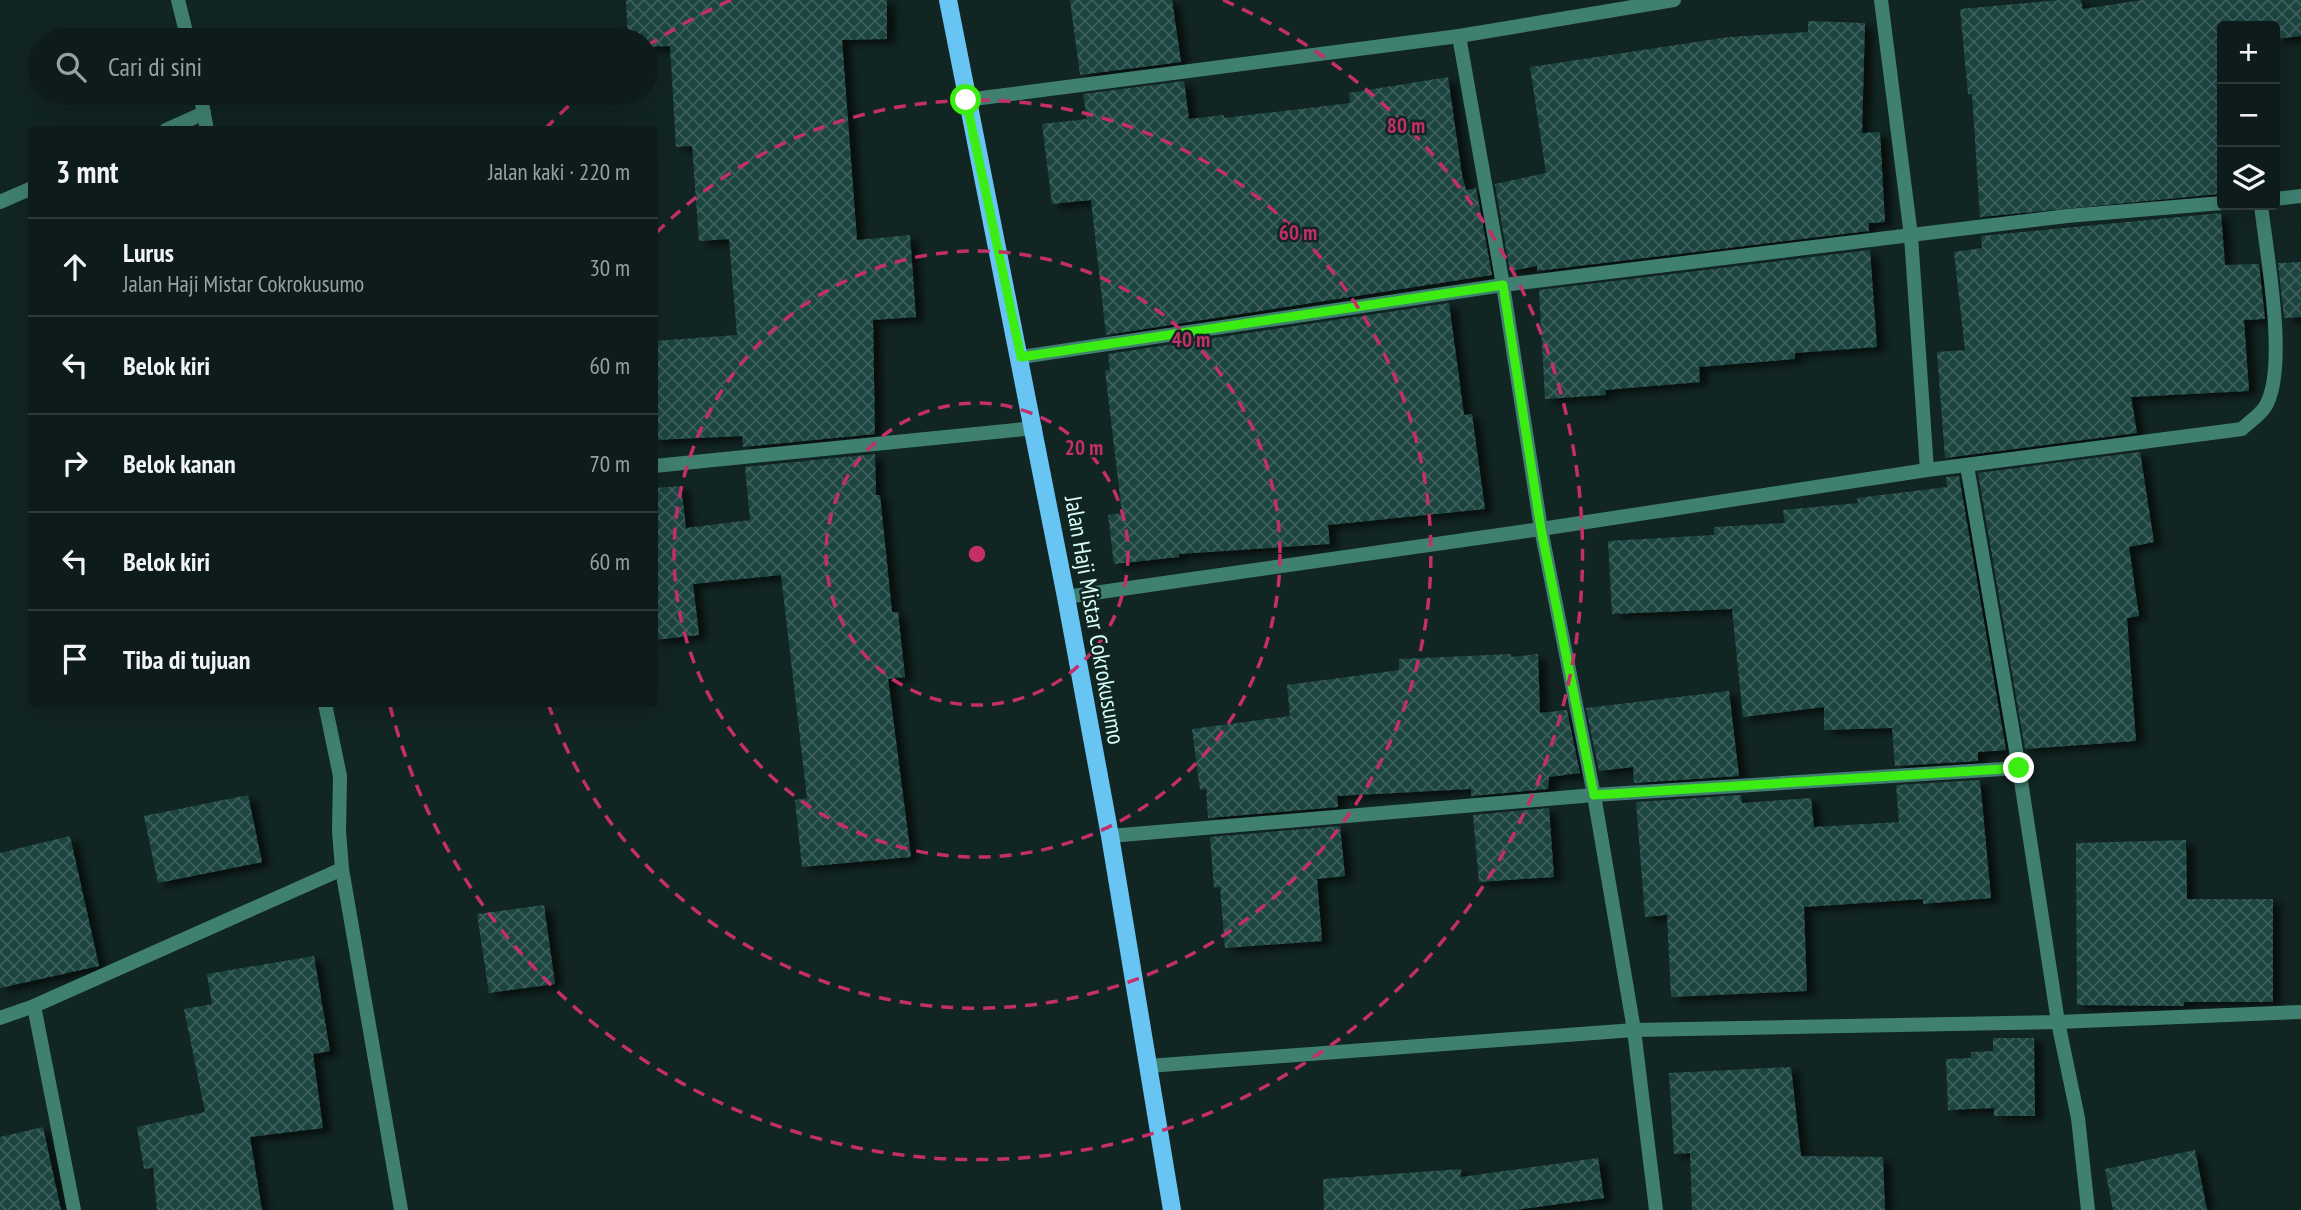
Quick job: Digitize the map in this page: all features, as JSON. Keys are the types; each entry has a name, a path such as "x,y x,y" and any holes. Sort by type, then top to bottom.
{"main road":[{"name":"Jalan Haji Mistar Cokrokusumo","path":"948,0 966,100 1035,428 1110,836 1172,1210"}],"street":[{"path":"178,0 185,28"},
{"path":"966,100 1459,36 1674,0"},
{"path":"1881,0 1911,236 1927,470"},
{"path":"1459,36 1503,285 1541,529 1594,795 1634,1030 1657,1210"},
{"path":"202,105 207,126"},
{"path":"175,126 204,113"},
{"path":"0,202 28,190"},
{"path":"2280,197 2301,195"},
{"path":"1021,357 1503,285 2067,216 2217,203"},
{"path":"1066,597 1927,470 2242,429 2265,407 2274,381 2275,336 2262,210"},
{"path":"658,466 1035,428"},
{"path":"1967,466 2019,768 2058,1022 2078,1118 2088,1210"},
{"path":"327,707 340,776 339,831 342,869 401,1210"},
{"path":"1110,836 1594,795 2019,768"},
{"path":"0,1018 34,1006 342,869"},
{"path":"34,1006 74,1210"},
{"path":"1147,1066 1634,1030 2058,1022 2301,1012"}],"building":[{"path":"626,0 887,0 887,39 842,40 857,240 910,235 916,317 873,320 875,434 743,447 742,436 658,440 658,341 737,335 729,239 699,241 692,146 676,147 670,46 658,46 658,28 627,28"},
{"path":"1070,0 1172,0 1181,62 1080,75"},
{"path":"2060,0 2081,0 2083,9 2142,0 2301,0 2301,36 2280,38 2280,21 2217,21 2217,194 1980,217 1972,94 1968,94 1960,9"},
{"path":"1808,21 1865,23 1862,133 1880,132 1885,222 1869,223 1869,231 1537,271 1537,266 1510,271 1495,184 1546,173 1530,67 1729,37 1808,32"},
{"path":"1448,77 1462,175 1466,190 1476,188 1492,275 1106,335 1091,200 1052,204 1042,124 1087,119 1083,94 1184,81 1189,119 1224,115 1224,118 1350,103 1349,93"},
{"path":"2221,213 2225,265 2259,264 2265,319 2244,320 2249,391 2131,397 2137,433 1945,458 1937,352 1965,350 1954,252 1982,248 1981,236"},
{"path":"1870,250 1877,347 1795,353 1795,359 1699,367 1700,382 1605,390 1606,395 1545,399 1539,290"},
{"path":"2301,262 2301,317 2284,318 2278,263"},
{"path":"1449,303 1464,415 1472,414 1485,509 1328,525 1330,544 1179,554 1179,557 1114,564 1108,515 1122,513 1105,370 1110,370 1108,354"},
{"path":"2140,452 2154,542 2129,547 2139,616 2127,618 2136,741 2025,749 1978,473"},
{"path":"875,454 876,495 880,495 892,612 898,612 905,677 888,679 911,857 802,867 795,800 807,798 781,575 693,584 699,635 658,640 658,488 681,486 686,528 750,520 745,467"},
{"path":"1959,476 2006,750 1978,752 1978,761 1895,766 1892,728 1824,730 1824,707 1743,717 1732,609 1612,614 1608,541 1714,535 1714,527 1785,523 1783,510 1858,503 1857,498 1947,487 1946,477"},
{"path":"1511,654 1511,657 1538,654 1540,713 1567,710 1580,773 1549,777 1548,789 1471,796 1471,789 1337,796 1338,807 1208,818 1206,789 1200,790 1192,729 1290,716 1287,685 1399,670 1399,659"},
{"path":"1729,691 1739,776 1634,783 1633,767 1599,771 1586,708"},
{"path":"1980,780 1991,898 1923,904 1923,899 1804,907 1807,991 1671,997 1667,915 1645,917 1636,802 1741,795 1742,803 1811,798 1814,827 1899,822 1896,785"},
{"path":"248,795 262,862 158,883 144,816"},
{"path":"1549,808 1554,877 1479,882 1473,815"},
{"path":"1340,826 1345,876 1317,879 1322,941 1225,948 1220,887 1214,888 1210,837"},
{"path":"70,836 99,966 0,988 0,853"},
{"path":"2186,840 2187,899 2273,899 2273,1002 2184,1002 2184,1006 2077,1005 2076,843"},
{"path":"544,905 555,984 489,993 477,914"},
{"path":"314,956 330,1051 313,1054 323,1128 250,1137 262,1210 157,1210 153,1168 144,1169 137,1127 205,1112 184,1009 212,1004 207,974"},
{"path":"1993,1038 2034,1038 2035,1116 1994,1116 1994,1108 1948,1110 1946,1059 1971,1058 1971,1052 1993,1051"},
{"path":"1791,1067 1801,1156 1883,1157 1885,1210 1692,1210 1690,1153 1674,1154 1669,1073"},
{"path":"43,1127 61,1210 0,1210 0,1137"},
{"path":"2195,1150 2207,1210 2113,1210 2105,1169"},
{"path":"1598,1158 1604,1198 1515,1210 1324,1210 1323,1179 1461,1169 1461,1177"}],"route":[{"path":"966,100 1021,357 1503,285 1541,529 1594,795 2019,768"}]}
